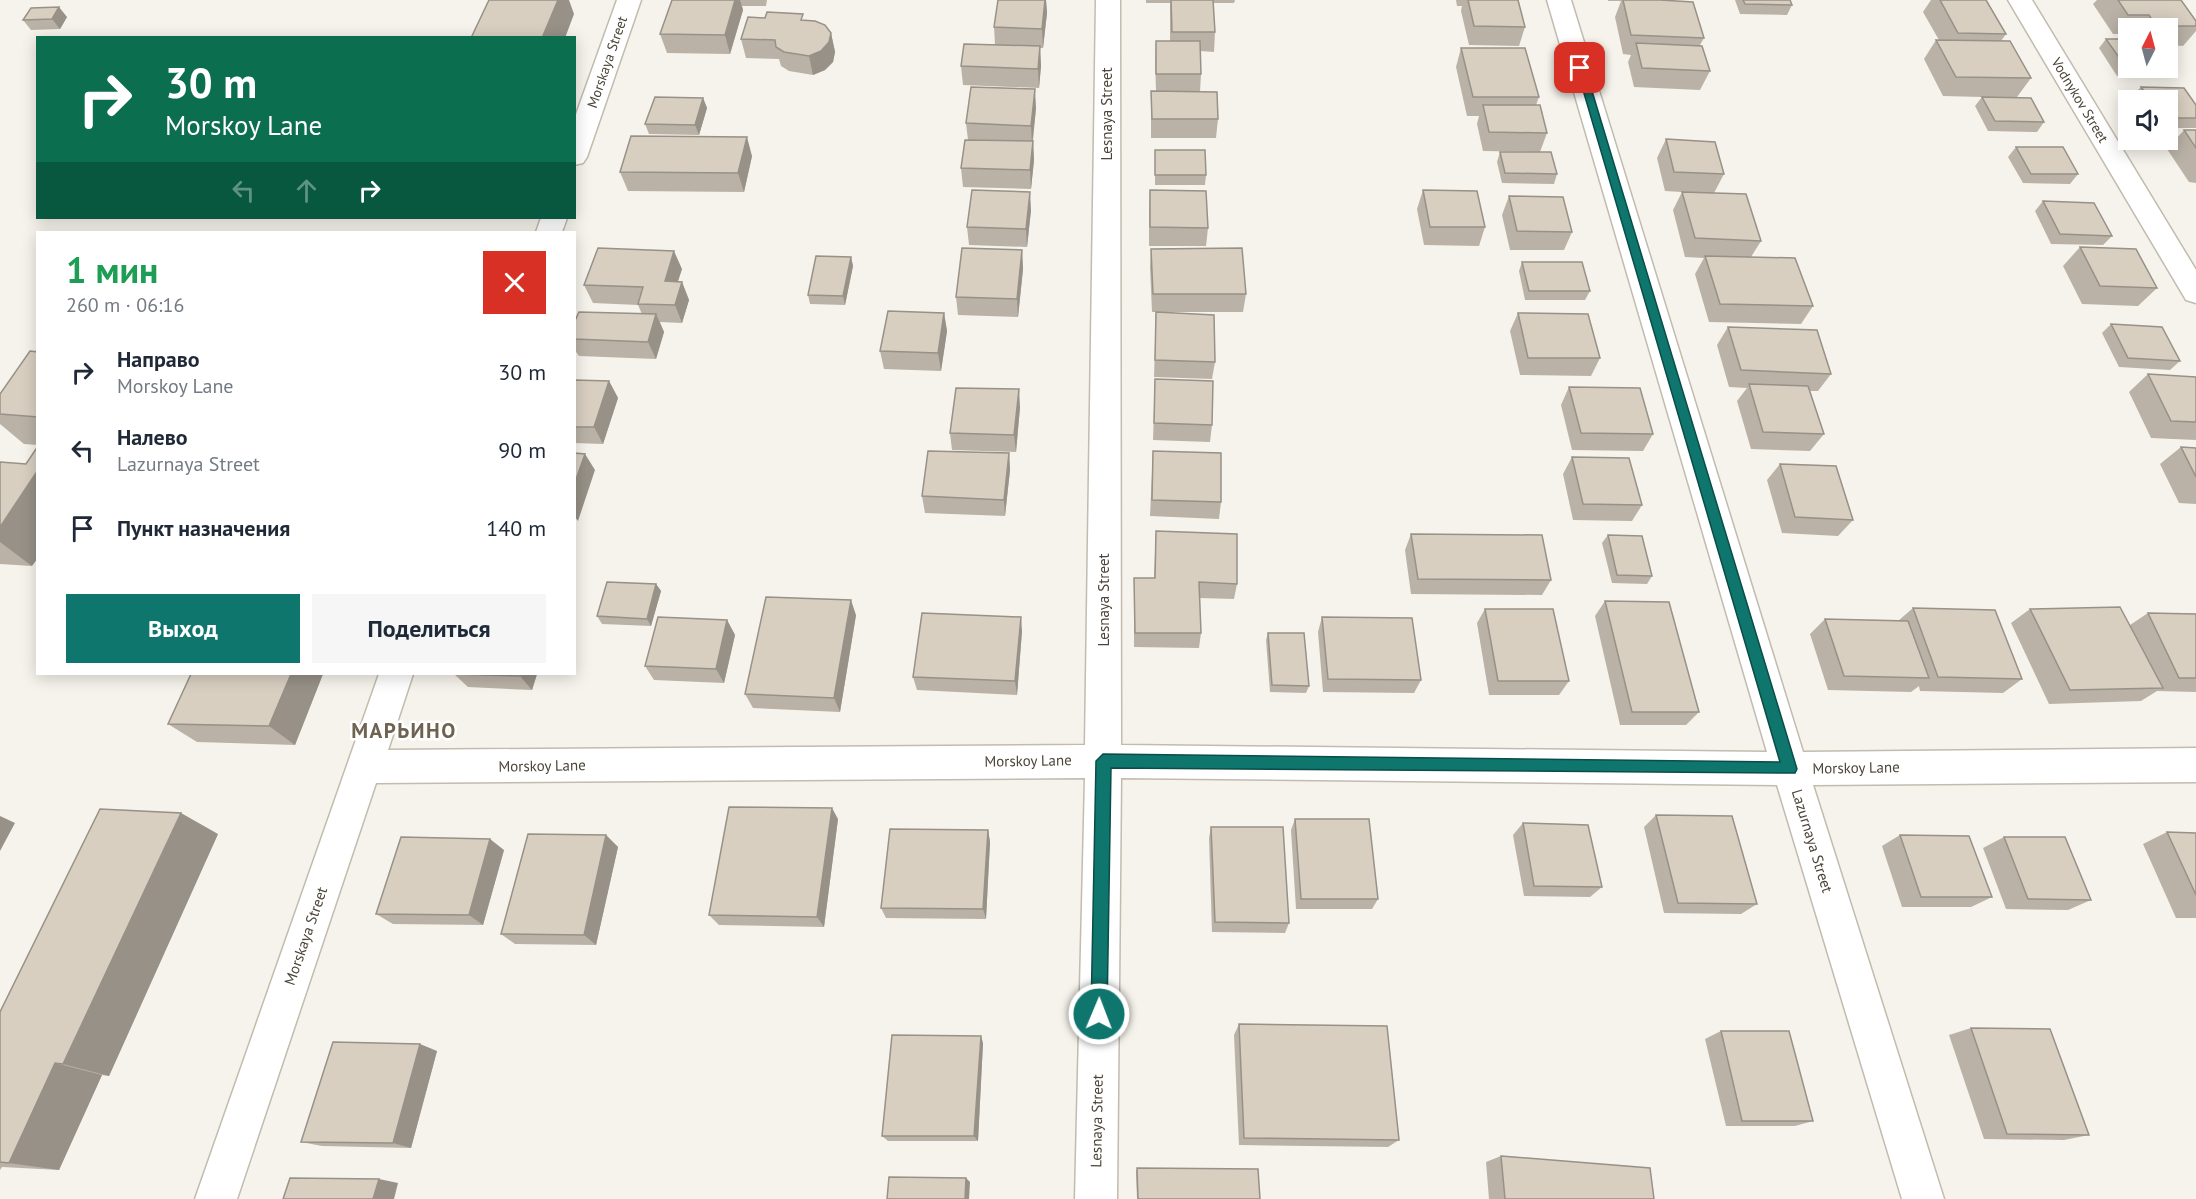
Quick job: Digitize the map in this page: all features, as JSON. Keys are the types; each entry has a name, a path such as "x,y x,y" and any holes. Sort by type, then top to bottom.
{"street":[{"name":"Morskaya Street","path":"576,151 629,0"},
{"name":"Lesnaya Street","path":"1096,1199 1103,761 1108,0"},
{"name":"Lazurnaya Street","path":"1559,0 1790,769 1923,1199"},
{"name":"Vodnykov Street","path":"2020,0 2196,293"},
{"name":"Morskaya Street","path":"216,1199 396,675"},
{"name":"Morskoy Lane","path":"364,767 1103,761 1790,769 2196,765"}],"building":[{"path":"489,0 558,0 543,36 472,36"},
{"path":"672,0 735,0 725,35 660,34"},
{"path":"998,0 1045,0 1042,29 994,27"},
{"path":"1171,0 1213,0 1215,32 1172,32"},
{"path":"1468,0 1518,0 1525,27 1474,26"},
{"path":"1623,0 1693,2 1704,38 1631,35"},
{"path":"1743,0 1790,0 1792,5 1745,4"},
{"path":"1940,0 1986,0 2006,34 1958,33"},
{"path":"2118,0 2181,0 2196,21 2196,26 2178,26 2178,18 2128,15"},
{"path":"59,7 52,19 23,20 31,8"},
{"path":"767,12 803,14 801,20 815,21 825,25 831,33 829,42 821,51 809,56 784,52 776,47 775,40 741,39 748,17 765,18"},
{"path":"2106,39 2118,39 2118,56"},
{"path":"1936,40 2010,41 2031,78 1956,77"},
{"path":"1156,41 1200,41 1201,74 1156,74"},
{"path":"1636,43 1702,46 1710,71 1642,68"},
{"path":"964,44 1040,46 1038,69 961,66"},
{"path":"1461,48 1525,48 1539,97 1473,97"},
{"path":"971,87 1035,89 1031,126 966,123"},
{"path":"2141,87 2184,88 2196,105 2196,118 2178,118 2178,90 2143,90"},
{"path":"1151,91 1217,92 1218,119 1152,119"},
{"path":"655,97 703,98 695,125 645,124"},
{"path":"1982,97 2031,98 2044,122 1995,121"},
{"path":"1483,105 1540,105 1547,133 1489,132"},
{"path":"2184,130 2196,130 2196,148"},
{"path":"631,136 747,137 738,173 620,172"},
{"path":"1666,139 1715,142 1724,174 1674,172"},
{"path":"965,140 1033,141 1030,170 961,168"},
{"path":"2016,147 2063,147 2078,174 2031,174"},
{"path":"1155,150 1205,150 1206,175 1155,175"},
{"path":"1500,152 1551,152 1557,174 1505,173"},
{"path":"972,190 1030,192 1026,229 967,227"},
{"path":"1150,190 1206,191 1208,228 1150,227"},
{"path":"1423,190 1477,191 1485,227 1430,227"},
{"path":"1682,192 1746,194 1761,241 1695,238"},
{"path":"1509,196 1563,197 1572,232 1517,231"},
{"path":"2043,201 2094,203 2112,236 2060,234"},
{"path":"2080,247 2136,249 2157,288 2100,286"},
{"path":"598,248 674,251 665,281 682,282 675,305 638,304 643,287 584,285"},
{"path":"962,248 1022,250 1017,299 956,297"},
{"path":"1242,248 1246,294 1153,294 1151,249"},
{"path":"816,256 851,257 843,296 808,295"},
{"path":"1705,256 1795,258 1813,306 1720,304"},
{"path":"1522,262 1582,262 1590,291 1529,291"},
{"path":"888,311 944,313 938,353 880,351"},
{"path":"579,312 656,314 648,342 576,339 576,319"},
{"path":"1156,312 1214,315 1215,362 1155,360"},
{"path":"1518,313 1588,314 1600,358 1528,358"},
{"path":"2111,324 2162,327 2180,361 2128,358"},
{"path":"1728,327 1817,330 1831,374 1741,370"},
{"path":"30,351 36,352 36,417 0,414 0,394"},
{"path":"2148,374 2196,377 2196,422 2171,421"},
{"path":"1155,379 1213,381 1212,425 1154,423"},
{"path":"576,380 609,381 594,427 576,427"},
{"path":"1749,384 1808,386 1824,434 1763,432"},
{"path":"1569,387 1640,388 1653,434 1581,433"},
{"path":"956,388 1019,389 1014,435 950,433"},
{"path":"2181,447 2196,448 2196,477"},
{"path":"36,449 36,473 0,527 0,462 26,464"},
{"path":"928,451 1009,453 1004,500 922,496"},
{"path":"1153,451 1221,453 1221,502 1152,500"},
{"path":"576,453 585,454 576,479"},
{"path":"1572,457 1629,458 1642,505 1583,504"},
{"path":"1780,464 1836,466 1853,520 1795,517"},
{"path":"1156,531 1237,534 1237,584 1199,582 1201,633 1135,633 1134,578 1155,578"},
{"path":"1411,534 1542,535 1551,580 1418,579"},
{"path":"1608,535 1642,536 1652,576 1617,575"},
{"path":"607,582 656,584 647,619 597,616"},
{"path":"766,597 851,600 834,698 745,694"},
{"path":"1605,601 1669,602 1699,712 1632,712"},
{"path":"2120,607 2163,688 2070,690 2030,609"},
{"path":"1913,608 1995,610 2022,679 1938,677"},
{"path":"1485,609 1553,609 1569,681 1498,681"},
{"path":"922,613 1021,617 1015,681 913,677"},
{"path":"2148,613 2196,614 2196,678 2179,678"},
{"path":"658,617 727,620 716,669 645,666"},
{"path":"1322,617 1412,618 1421,680 1328,679"},
{"path":"1825,619 1908,621 1929,678 1844,676"},
{"path":"1268,633 1304,633 1309,686 1272,685"},
{"path":"191,675 291,675 269,726 168,724"},
{"path":"729,807 832,808 817,917 709,915"},
{"path":"100,809 181,813 63,1064 55,1063 9,1163 0,1162 0,1012"},
{"path":"1656,815 1732,816 1757,904 1678,903"},
{"path":"1295,819 1369,819 1378,899 1301,899"},
{"path":"1523,823 1588,825 1602,887 1534,886"},
{"path":"1211,827 1283,827 1289,923 1215,922"},
{"path":"890,829 988,830 983,909 881,908"},
{"path":"2167,832 2196,833 2196,895"},
{"path":"528,834 606,835 584,935 501,934"},
{"path":"1900,835 1969,836 1992,897 1921,897"},
{"path":"401,837 490,839 469,915 376,914"},
{"path":"2004,837 2065,837 2091,900 2028,899"},
{"path":"1239,1024 1387,1026 1399,1140 1244,1138"},
{"path":"1971,1028 2050,1029 2089,1135 2007,1134"},
{"path":"1721,1031 1789,1031 1813,1121 1742,1121"},
{"path":"892,1035 981,1036 974,1136 882,1136"},
{"path":"333,1042 420,1044 393,1143 301,1142"},
{"path":"1501,1156 1650,1168 1654,1199 1505,1199"},
{"path":"1137,1168 1258,1169 1260,1199 1138,1199"},
{"path":"889,1177 966,1178 965,1199 887,1199"},
{"path":"290,1178 379,1179 373,1199 283,1199"}],"district":[{"name":"МАРЬИНО","path":"404,731"}],"route":[{"path":"1099,1014 1103,761 1790,769 1580,68"}]}
